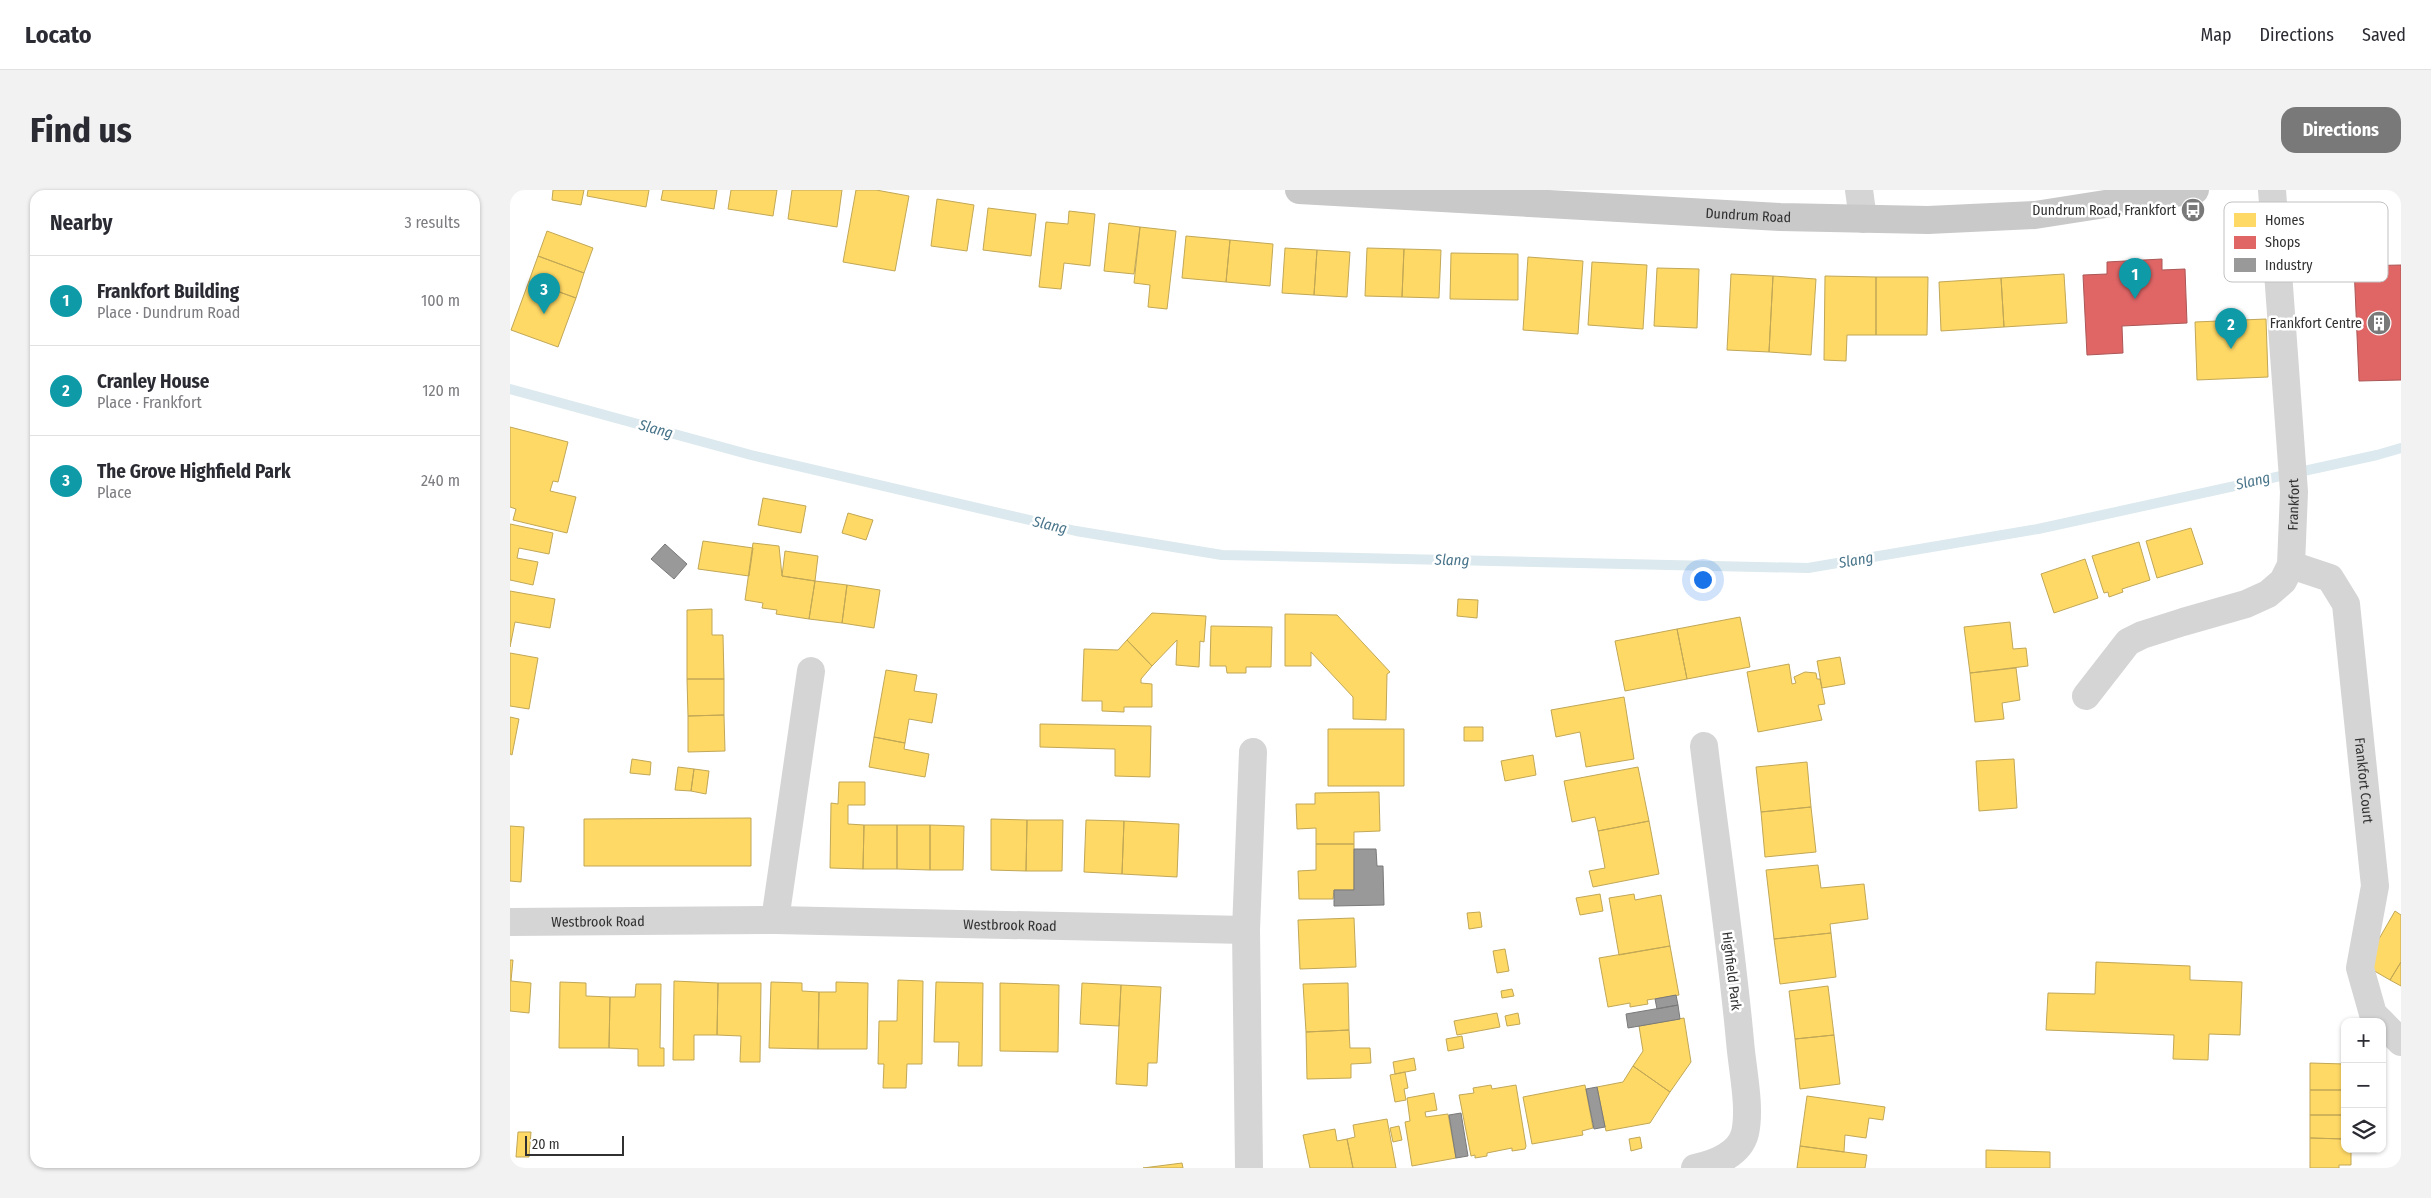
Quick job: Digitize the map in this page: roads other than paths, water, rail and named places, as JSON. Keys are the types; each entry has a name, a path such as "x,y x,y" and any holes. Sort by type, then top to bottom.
{"main road":[{"name":"Dundrum Road","path":"1299,190 1453,195 1780,217 1928,220 2035,216 2195,190"}],"street":[{"path":"1859,190 1863,218"},
{"name":"Frankfort","path":"2278,282 2294,492 2292,565"},
{"path":"2086,696 2128,642 2167,627 2246,604 2268,594 2283,581 2292,565"},
{"name":"Frankfort Court","path":"2292,565 2330,578 2346,604 2375,886 2360,968 2373,1014 2378,1018"},
{"path":"776,920 811,671"},
{"name":"Highfield Park","path":"1695,1168 1720,1160 1730,1155 1738,1147 1745,1133 1746,1107 1738,1016 1704,746"},
{"path":"1249,1168 1246,930 1252,752"},
{"name":"Westbrook Road","path":"510,922 776,920 1246,930"},
{"name":"Frankfort Court","path":"2386,1026 2401,1042"}],"waterway":[{"name":"Slang","path":"510,389 751,455 1076,531 1222,555 1808,568 2038,529 2377,455 2401,448"}],"place":[{"name":"Dundrum Road, Frankfort","path":"2193,210"},
{"name":"Frankfort Building","path":"2135,299"},
{"name":"The Grove Highfield Park","path":"544,314"},
{"name":"Frankfort Centre","path":"2379,323"},
{"name":"Cranley House","path":"2231,349"}]}
